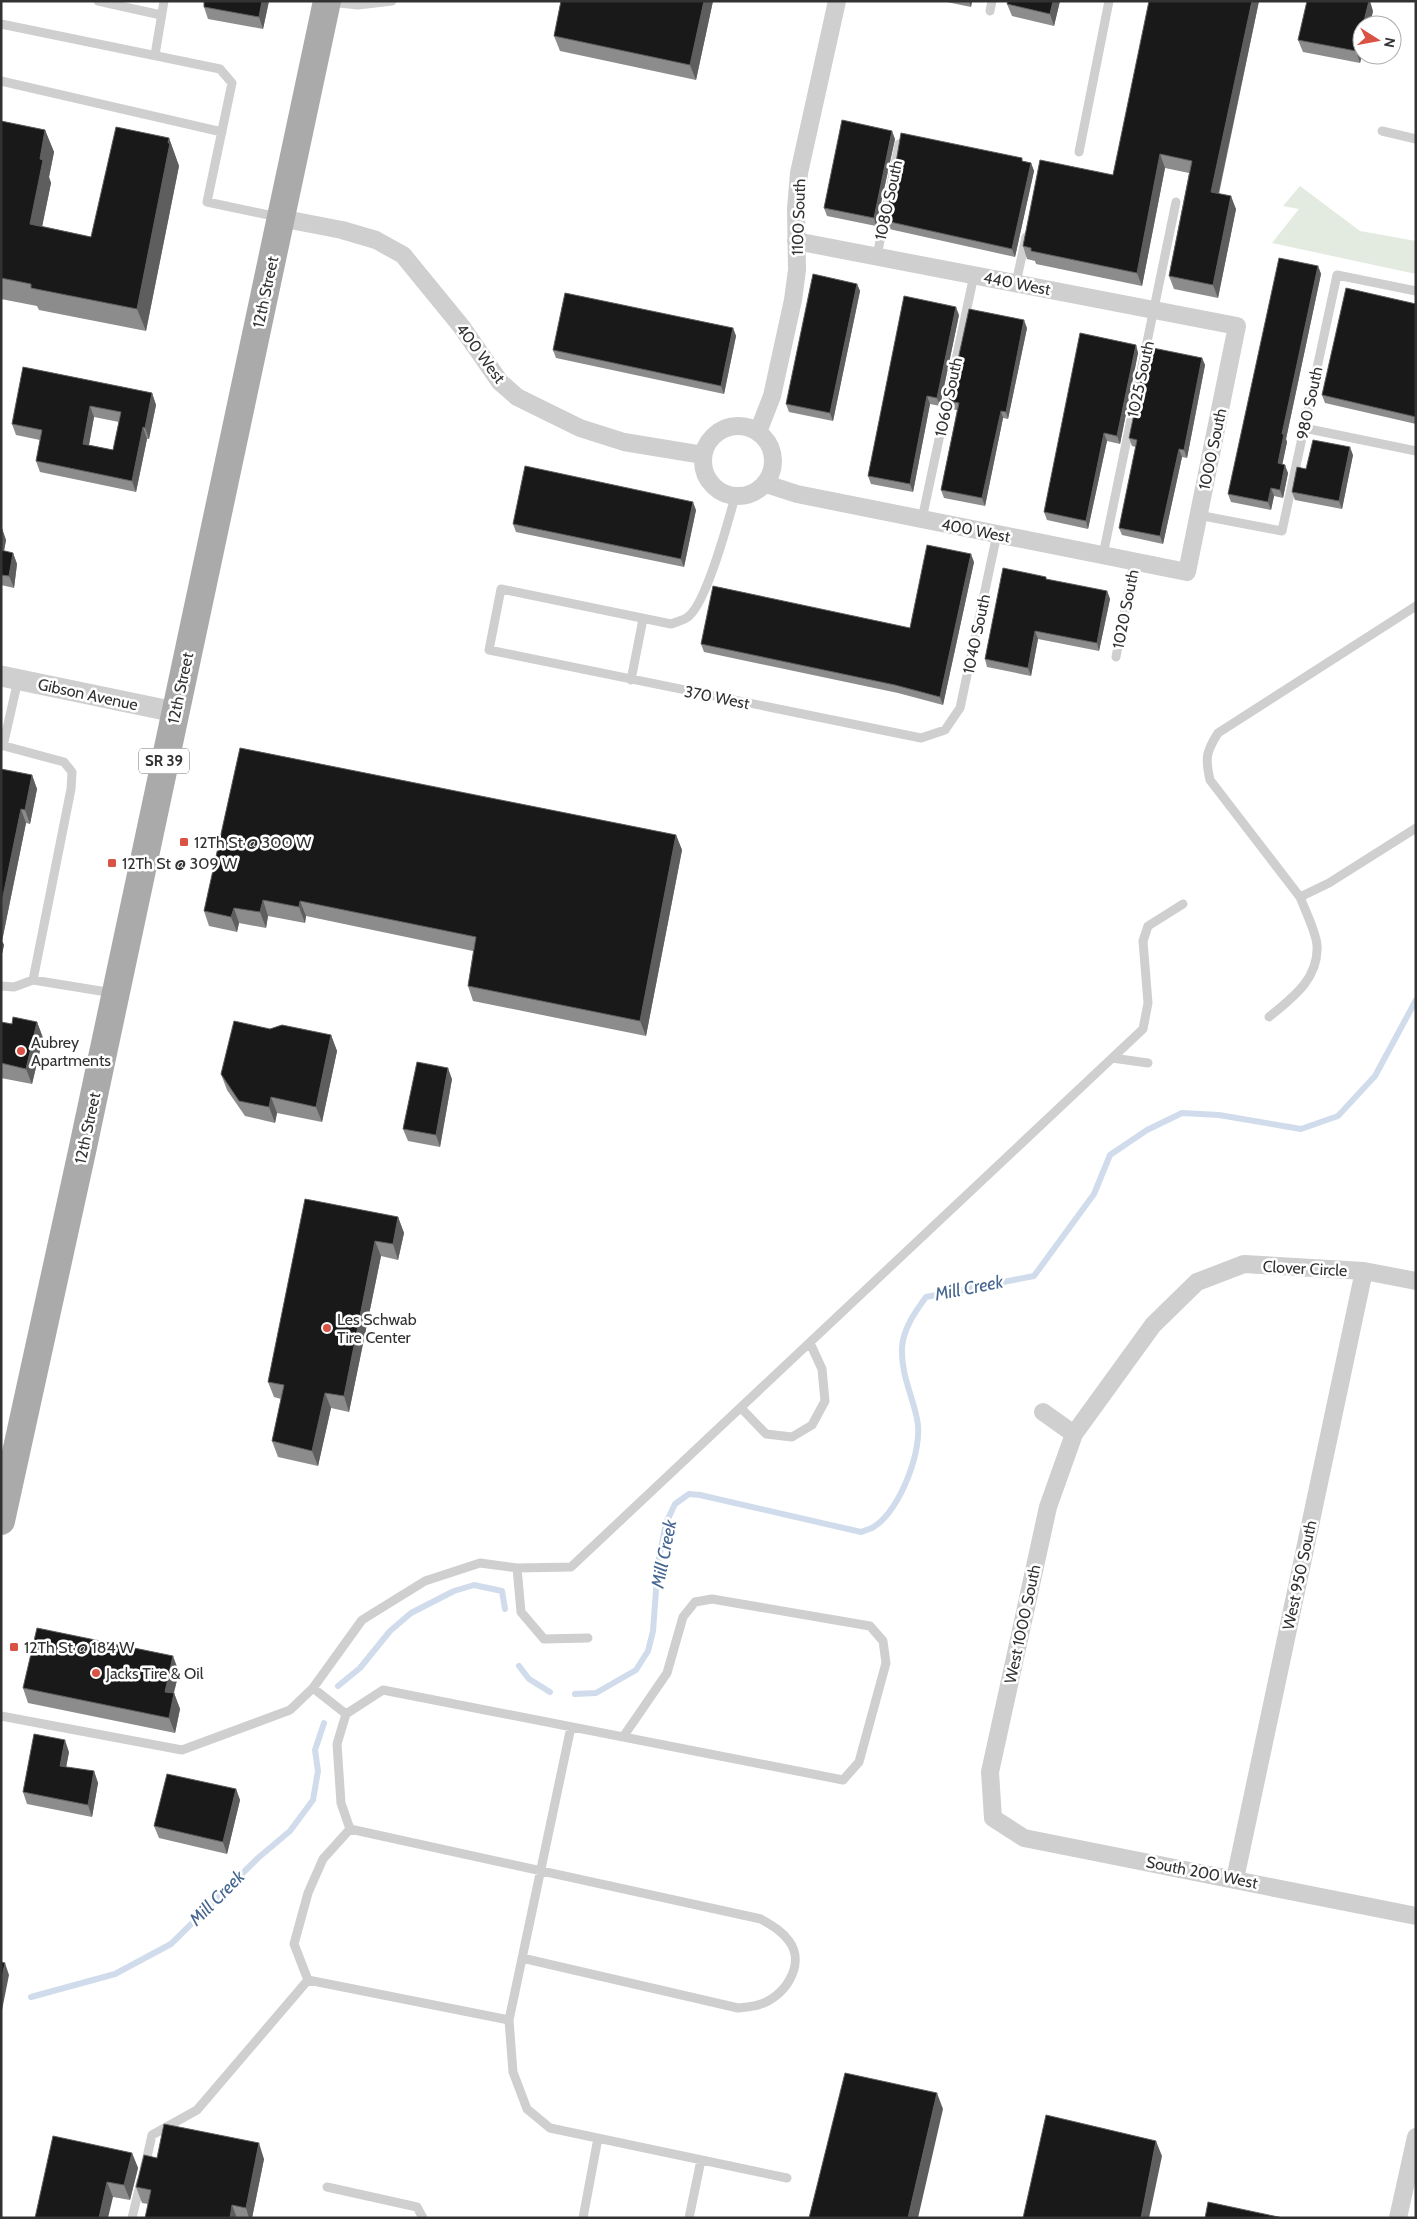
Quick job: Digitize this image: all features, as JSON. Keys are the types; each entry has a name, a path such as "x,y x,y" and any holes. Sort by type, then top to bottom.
{"main road":[{"name":"12th Street","path":"1,1521 116,993 327,1"}],"street":[{"name":"1100 South","path":"758,432 772,396 793,300 797,270 796,209 799,173 837,1"},
{"name":"400 West","path":"280,218 342,230 376,240 402,255 424,279 461,326 500,382 517,398 580,428 624,442 703,455"},
{"name":"440 West","path":"796,240 1237,326"},
{"name":"1000 South","path":"1187,572 1237,326"},
{"path":"736,425 748,426 758,432 767,440 772,451 774,462 772,474 766,484 747,496 735,497 724,494 714,487 707,478 703,467 703,455 710,439 724,428 736,425"},
{"name":"400 West","path":"766,484 797,494 1187,572"},
{"name":"Gibson Avenue","path":"10,678 175,712"},
{"name":"Clover Circle","path":"1197,1282 1244,1264 1364,1271 1416,1281"},
{"name":"West 950 South","path":"1235,1879 1364,1271"},
{"name":"West 1000 South","path":"993,1818 990,1772 1048,1506 1074,1434 1153,1325 1197,1282"},
{"path":"1043,1412 1074,1434"},
{"name":"South 200 West","path":"993,1818 1024,1838 1416,1916"},
{"path":"1398,2218 1416,2136"}],"lane":[{"path":"98,1 162,15"},
{"path":"155,55 164,1"},
{"path":"327,1 358,5 392,1"},
{"path":"990,11 992,1"},
{"path":"1079,152 1108,1"},
{"path":"1,24 220,69 232,83 207,202 280,218"},
{"path":"1,81 222,132"},
{"path":"1382,131 1416,139"},
{"name":"1080 South","path":"876,256 899,144"},
{"name":"1025 South","path":"1104,556 1176,202"},
{"path":"1016,283 1028,229"},
{"name":"1060 South","path":"922,519 974,275"},
{"name":"980 South","path":"1198,514 1282,531 1337,275 1416,291"},
{"path":"1304,428 1416,451"},
{"path":"631,680 643,619 671,624 689,616 699,600 720,551 735,497"},
{"name":"1040 South","path":"945,730 960,708 997,534"},
{"name":"1020 South","path":"1116,657 1134,562"},
{"name":"370 West","path":"643,619 501,589 489,650 921,738 945,730"},
{"path":"1269,1017 1301,991 1315,967 1317,944 1300,897 1210,780 1206,761 1208,748 1218,733 1416,606"},
{"path":"10,678 2,745 64,762 72,772 71,789 33,980"},
{"path":"1300,897 1329,883 1416,828"},
{"path":"1,1716 182,1750 290,1710 313,1688 362,1620 425,1581 480,1563 517,1568 572,1567 1143,1029 1148,1002 1143,941 1148,926 1183,904"},
{"path":"1,986 14,987 33,980 116,993"},
{"path":"1112,1058 1148,1063"},
{"path":"741,1408 766,1434 792,1437 812,1425 825,1401 822,1369 810,1343"},
{"path":"517,1568 521,1612 544,1639 588,1638"},
{"path":"350,1830 341,1803 337,1744 346,1714 384,1690 570,1727 843,1780 859,1762 886,1663 883,1641 870,1626 712,1599 695,1602 683,1617 667,1673 623,1737"},
{"path":"313,1688 346,1714"},
{"path":"570,1727 509,2020 513,2072 527,2109 550,2128 787,2178"},
{"path":"350,1830 761,1919 779,1930 790,1942 796,1960 790,1979 778,1995 759,2005 738,2008 522,1958"},
{"path":"308,1980 294,1944 308,1893 323,1859 350,1830"},
{"path":"308,1980 509,2020"},
{"path":"132,2218 152,2135 197,2110 308,1980"},
{"path":"583,2218 598,2138"},
{"path":"689,2218 701,2160"},
{"path":"327,2187 417,2207 423,2218"}],"shaded area":[{"path":"1300,186 1360,231 1416,241 1416,274 1272,243 1299,209 1283,206"}],"building":[{"path":"204,1 262,1 259,17 204,7"},
{"path":"561,1 704,1 690,65 554,36"},
{"path":"1008,1 1053,1 1050,14 1007,4"},
{"path":"1149,1 1252,1 1211,192 1231,196 1213,285 1169,276 1192,161 1160,154 1137,273 1031,251 1031,248 1023,246 1040,160 1113,175"},
{"path":"1307,1 1369,1 1366,15 1352,15 1352,50 1298,40"},
{"path":"842,120 892,131 874,218 824,208"},
{"path":"1,121 45,130 40,159 43,160 30,224 91,237 116,127 169,138 168,143 170,143 137,309 31,288 31,284 1,278"},
{"path":"901,133 1022,158 1022,161 1031,163 1012,249 886,221"},
{"path":"1279,258 1318,266 1282,434 1284,434 1278,463 1285,465 1280,490 1271,488 1268,502 1228,494"},
{"path":"813,274 857,284 830,413 786,404"},
{"path":"1346,288 1416,304 1416,417 1322,395"},
{"path":"565,293 733,328 721,386 553,350"},
{"path":"904,296 956,307 937,398 927,396 910,484 868,476"},
{"path":"969,309 1024,320 1006,412 1001,411 982,498 941,490 959,403 949,401"},
{"path":"1080,333 1136,345 1117,436 1104,433 1086,521 1044,512"},
{"path":"1148,347 1202,358 1184,450 1179,449 1160,536 1119,528 1137,440 1129,438"},
{"path":"23,367 152,393 132,481 36,461 42,430 12,424","holes":["90,406 121,412 113,450 83,444"]},
{"path":"1313,440 1350,447 1339,501 1292,492 1297,467 1306,469"},
{"path":"525,466 693,502 681,559 513,524"},
{"path":"927,545 971,554 940,697 895,685 701,644 713,586 910,628"},
{"path":"1,550 13,553 9,576 1,575"},
{"path":"1003,568 1107,591 1097,643 1035,631 1028,668 985,659"},
{"path":"240,748 676,835 640,1021 468,986 476,937 300,901 299,907 263,900 260,912 234,908 231,917 204,911"},
{"path":"1,769 32,775 25,810 21,809 1,906"},
{"path":"13,1017 37,1022 26,1069 1,1063 1,1022 12,1024"},
{"path":"234,1021 270,1029 282,1025 331,1035 316,1107 271,1097 269,1107 239,1101 221,1074"},
{"path":"417,1062 448,1068 436,1135 403,1129"},
{"name":"Les Schwab Tire Center","path":"305,1199 398,1217 393,1244 375,1241 344,1396 325,1393 312,1451 272,1441 284,1385 268,1382"},
{"path":"37,1628 173,1656 165,1692 174,1693 169,1718 23,1688"},
{"path":"34,1734 65,1740 60,1766 94,1771 88,1805 23,1792"},
{"path":"167,1774 236,1789 223,1842 154,1826"},
{"path":"1,1962 5,1963 1,1981"},
{"path":"845,2073 937,2093 908,2218 809,2218"},
{"path":"1046,2115 1156,2141 1141,2218 1023,2218"},
{"path":"164,2124 259,2143 246,2208 232,2205 230,2218 145,2218 151,2190 136,2187 144,2155 157,2158"},
{"path":"53,2136 132,2153 124,2185 107,2182 99,2218 35,2218"},
{"path":"1208,2202 1283,2218 1205,2218"}],"waterway":[{"name":"Mill Creek","path":"575,1694 596,1693 636,1670 648,1651 653,1631 658,1563 666,1523 675,1504 689,1494 700,1495 861,1532 875,1526 893,1507 901,1493 917,1446 917,1419 903,1367 902,1348 907,1327 926,1297 1034,1276 1094,1194 1110,1155 1147,1130 1182,1113 1219,1115 1301,1129 1338,1116 1375,1076 1416,1000"},
{"name":"Mill Creek","path":"338,1686 360,1668 390,1631 411,1613 454,1591 474,1585 502,1591 505,1609"},
{"name":"Mill Creek","path":"519,1666 529,1679 550,1692"},
{"name":"Mill Creek","path":"31,1997 115,1974 171,1944 258,1858 290,1831 313,1800 318,1771 315,1750 324,1723"}],"place":[{"name":"12Th St @ 300 W","path":"184,842"},
{"name":"12Th St @ 309 W","path":"112,863"},
{"name":"Aubrey Apartments","path":"21,1051"},
{"name":"Les Schwab Tire Center","path":"327,1328"},
{"name":"12Th St @ 184 W","path":"14,1647"},
{"name":"Jacks Tire & Oil","path":"96,1673"}]}
